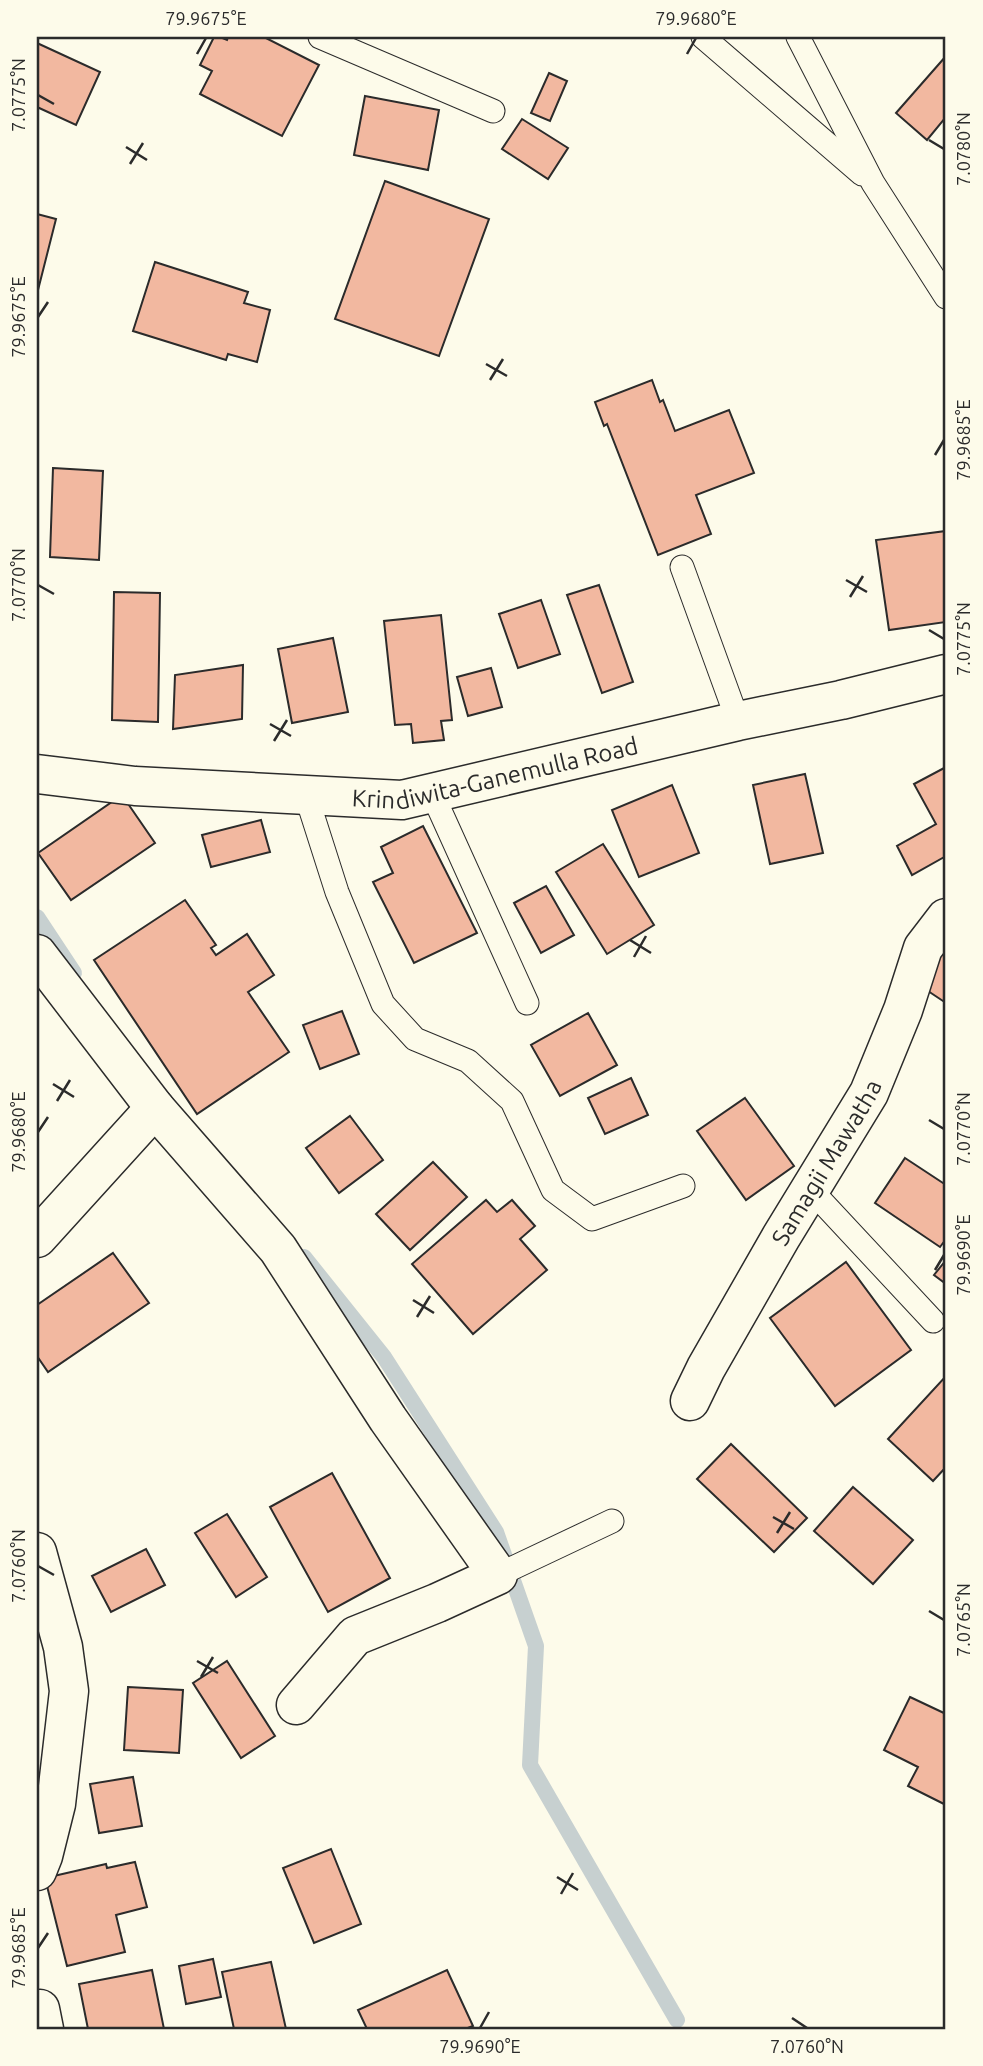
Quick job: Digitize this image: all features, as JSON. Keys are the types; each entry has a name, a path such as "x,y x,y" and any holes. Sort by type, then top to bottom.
{"street":[{"name":"Krindiwita-Ganemulla Road","path":"37,774 135,786 402,800 946,674"},
{"name":"Samagii Mawatha","path":"690,1401 706,1368 810,1189 869,1093 903,1010 923,948 946,918"},
{"path":"37,954 155,1108 278,1249 388,1419 498,1575 438,1603 355,1636 296,1705"},
{"path":"37,1238 155,1108"},
{"path":"37,1552 63,1647 69,1691 56,1804 37,1871"}],"lane":[{"path":"320,37 493,111"},
{"path":"703,37 873,183"},
{"path":"798,37 873,183 946,297"},
{"path":"682,567 738,721"},
{"path":"432,793 527,1003"},
{"path":"306,796 337,892 383,1004 415,1039 468,1061 512,1101 553,1190 592,1219 682,1186"},
{"path":"810,1189 933,1321"},
{"path":"498,1575 612,1521"}],"building":[{"path":"214,37 227,40 228,37 264,37 319,65 282,136 200,94 212,71 200,65"},
{"path":"37,43 100,72 76,125 37,107"},
{"path":"946,56 946,117 927,140 896,113"},
{"path":"549,73 567,81 550,121 531,113"},
{"path":"365,96 439,110 428,170 354,155"},
{"path":"522,119 568,148 548,179 502,149"},
{"path":"385,181 489,219 439,356 335,319"},
{"path":"37,214 56,219 37,294"},
{"path":"155,262 248,292 244,303 270,310 257,362 228,354 226,360 133,331"},
{"path":"652,380 675,431 729,410 754,473 696,495 711,534 658,555 607,424 604,426 595,402"},
{"path":"53,468 103,471 99,560 50,557"},
{"path":"946,531 946,622 889,630 876,540"},
{"path":"599,585 633,682 602,693 567,595"},
{"path":"114,592 160,593 158,722 112,720"},
{"path":"541,600 560,654 518,668 499,614"},
{"path":"441,615 452,720 441,721 444,740 413,743 411,724 395,725 384,621"},
{"path":"333,638 348,712 292,723 278,649"},
{"path":"243,665 242,719 173,729 175,675"},
{"path":"491,668 502,707 468,716 457,677"},
{"path":"946,767 946,856 912,875 897,846 936,824 914,784"},
{"path":"805,774 823,853 770,864 753,785"},
{"path":"672,785 699,853 639,877 612,810"},
{"path":"122,795 155,843 71,900 38,853"},
{"path":"261,820 270,852 211,867 202,835"},
{"path":"423,826 477,933 414,963 373,882 393,873 381,847"},
{"path":"603,844 654,925 607,954 556,872"},
{"path":"546,886 574,935 541,953 514,903"},
{"path":"185,900 216,945 211,948 216,955 247,934 274,975 248,992 289,1052 197,1114 94,960"},
{"path":"946,942 946,1003 919,985"},
{"path":"342,1011 359,1054 320,1069 303,1025"},
{"path":"588,1013 617,1065 560,1096 531,1045"},
{"path":"631,1078 648,1115 605,1134 588,1098"},
{"path":"745,1098 794,1166 746,1200 697,1131"},
{"path":"350,1116 383,1160 339,1193 306,1148"},
{"path":"905,1158 946,1185 946,1239 940,1247 875,1203"},
{"path":"433,1162 467,1197 410,1250 376,1214"},
{"path":"486,1200 497,1212 512,1200 535,1226 520,1239 547,1270 473,1334 412,1264"},
{"path":"113,1253 149,1303 48,1372 37,1356 37,1305"},
{"path":"946,1260 946,1284 934,1275"},
{"path":"846,1262 911,1350 835,1406 770,1318"},
{"path":"946,1376 946,1467 933,1481 888,1439"},
{"path":"731,1444 807,1518 774,1552 697,1479"},
{"path":"332,1473 390,1578 328,1612 270,1507"},
{"path":"853,1487 913,1540 873,1584 814,1531"},
{"path":"227,1514 267,1577 236,1597 195,1533"},
{"path":"146,1549 165,1585 111,1612 92,1576"},
{"path":"227,1661 275,1736 241,1758 193,1683"},
{"path":"128,1687 183,1690 179,1753 124,1750"},
{"path":"910,1697 946,1714 944,1804 908,1786 918,1767 884,1750"},
{"path":"133,1777 142,1826 99,1833 90,1784"},
{"path":"331,1849 361,1924 314,1943 283,1868"},
{"path":"135,1862 147,1907 116,1915 125,1952 67,1966 45,1878 106,1864 107,1868"},
{"path":"213,1959 221,1997 186,2004 179,1966"},
{"path":"271,1962 286,2029 234,2029 222,1972"},
{"path":"152,1970 164,2029 88,2029 79,1984"},
{"path":"447,1970 473,2026 465,2029 367,2029 358,2010"}],"waterway":[{"path":"37,917 74,973"},
{"path":"304,1257 384,1357 496,1532 536,1646 530,1765 677,2020"}]}
